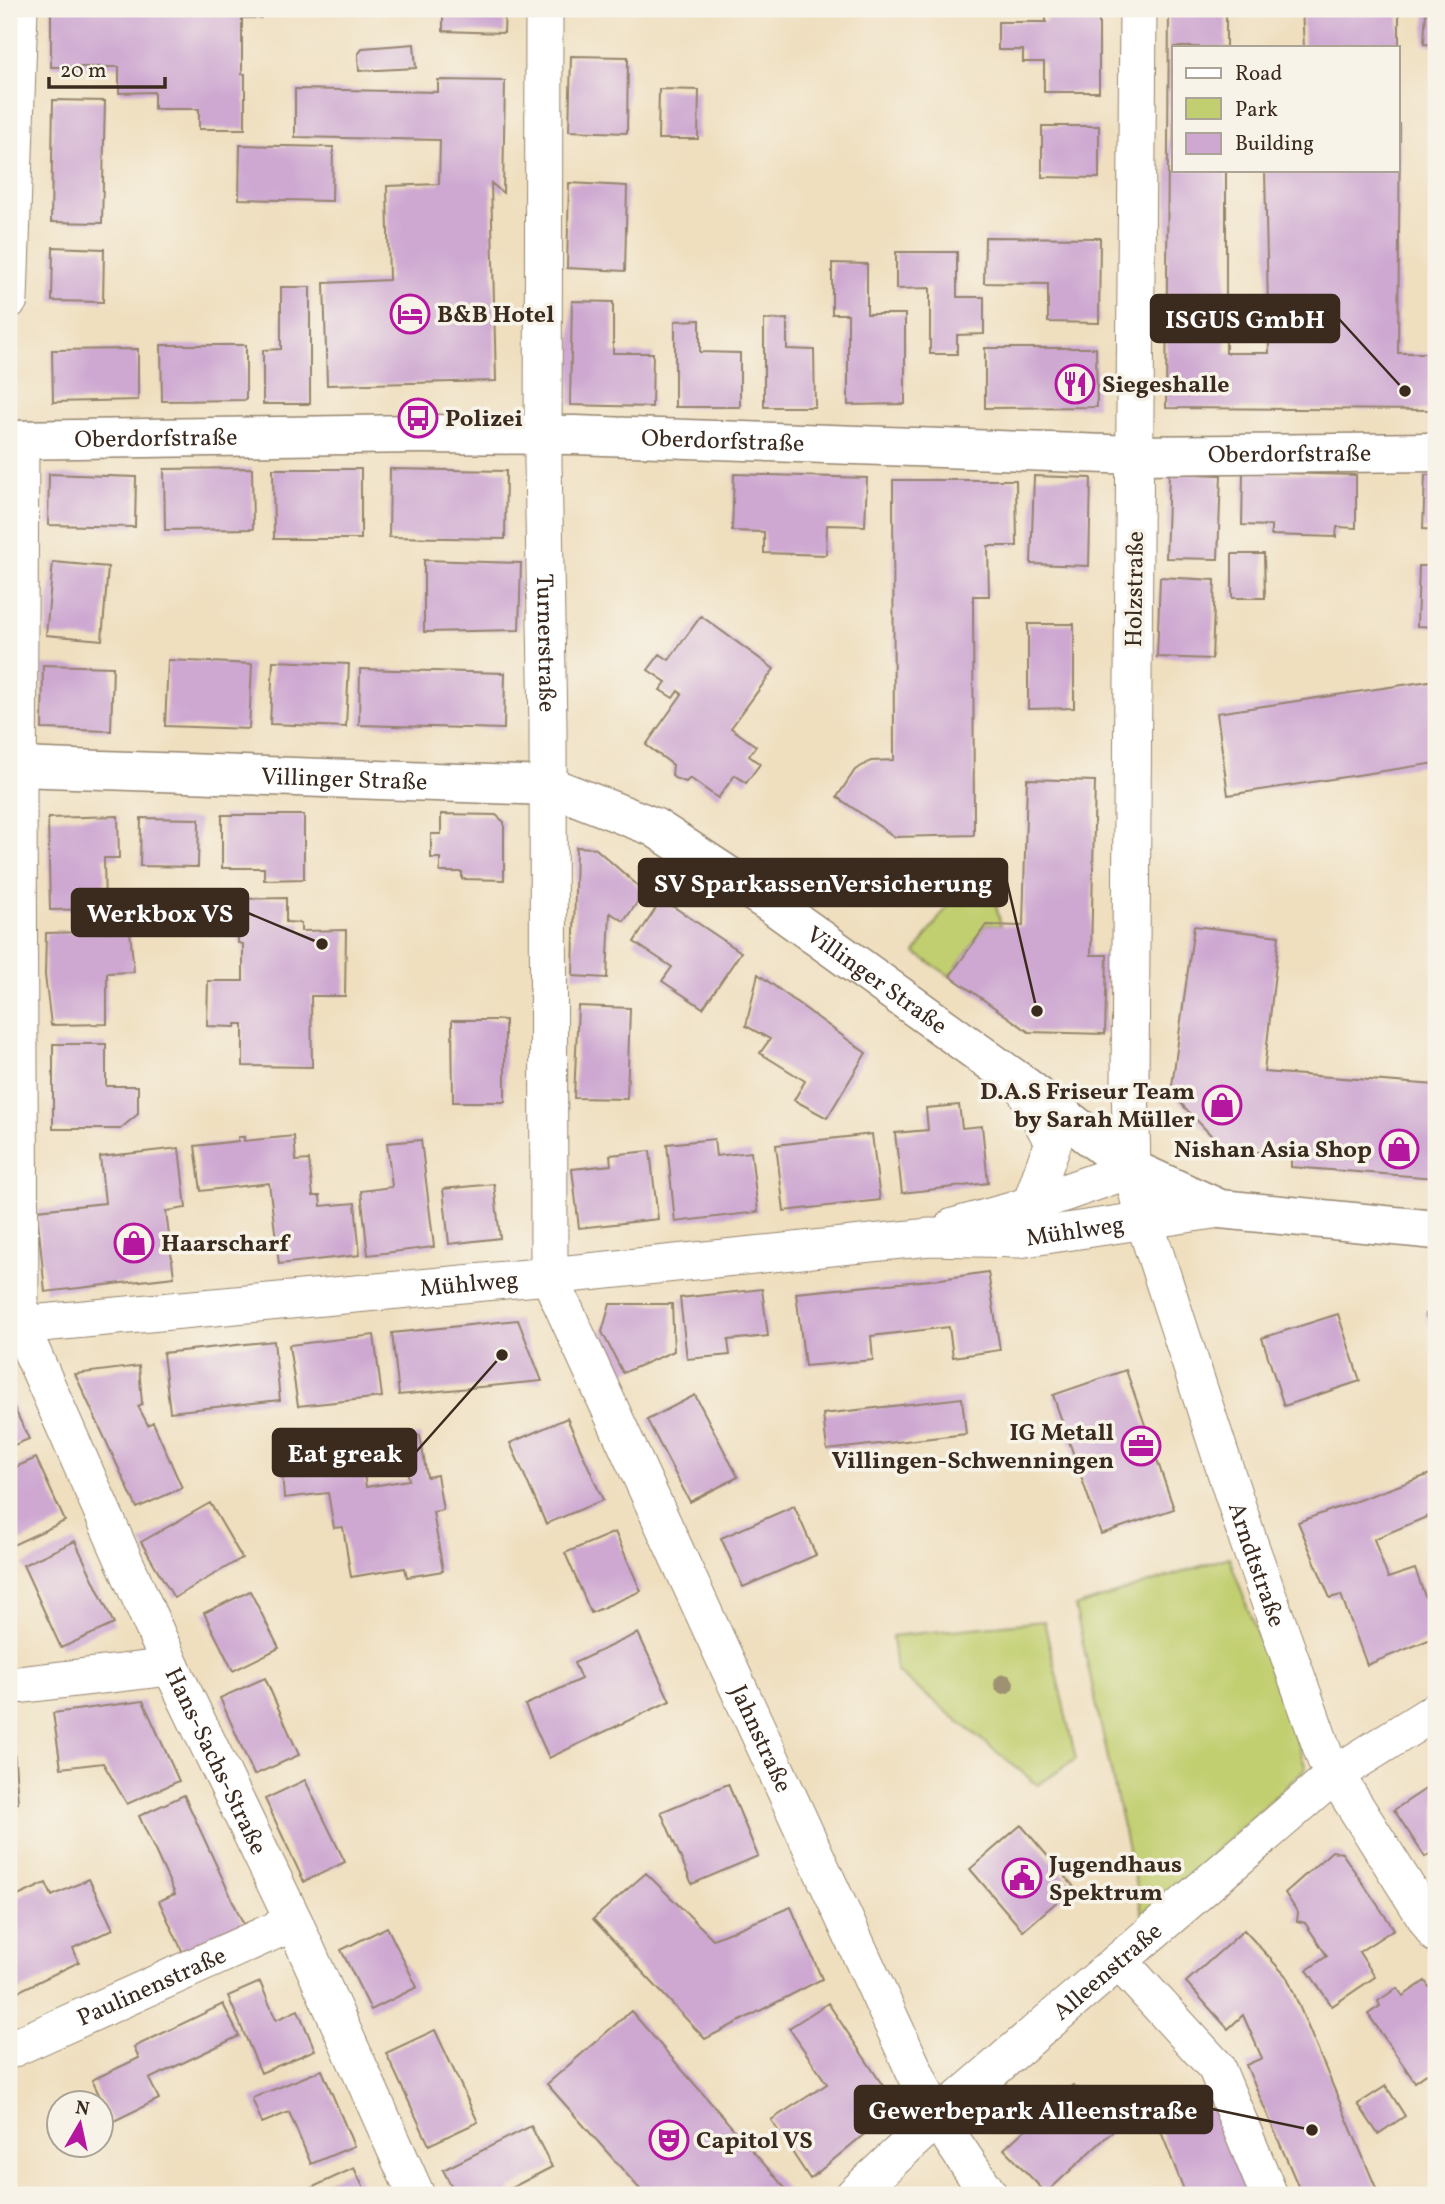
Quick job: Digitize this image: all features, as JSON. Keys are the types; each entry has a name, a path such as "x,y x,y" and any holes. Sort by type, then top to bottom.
{"main road":[{"name":"Oberdorfstraße","path":"15,440 417,434 543,435 1136,455 1436,452"},
{"name":"Villinger Straße","path":"13,766 549,786 654,827 772,905 1022,1084 1132,1169 1220,1209 1436,1230"}],"street":[{"path":"9,300 19,9"},
{"name":"Turnerstraße","path":"544,9 543,435 549,786 549,1276"},
{"name":"Holzstraße","path":"1132,1169 1138,9"},
{"path":"14,1325 15,440"},
{"name":"Mühlweg","path":"1022,1084 1053,1142 1031,1204"},
{"name":"Mühlweg","path":"930,1237 966,1222 1031,1204 1132,1169"},
{"name":"Arndtstraße","path":"1132,1169 1144,1220 1248,1540 1320,1745 1334,1775 1436,1934"},
{"name":"Mühlweg","path":"14,1325 549,1276 930,1237 1019,1239 1220,1209"},
{"name":"Jahnstraße","path":"549,1276 937,2118 989,2195"},
{"name":"Hans-Sachs-Straße","path":"14,1325 171,1667 294,1922 416,2195"},
{"path":"9,1686 171,1667"},
{"name":"Alleenstraße","path":"854,2195 937,2118 1334,1775 1436,1711"},
{"name":"Paulinenstraße","path":"9,2050 294,1922"},
{"path":"1119,1961 1216,2067 1269,2195"}],"green space":[{"path":"987,868 1001,926 986,925 950,976 915,953 973,869"},
{"path":"1229,1557 1306,1768 1142,1914 1075,1607"},
{"path":"1044,1621 1076,1759 1038,1785 896,1671 892,1636"}],"building":[{"path":"51,9 261,9 261,18 242,18 245,129 199,129 199,109 154,109 154,92 119,93 119,67 51,67"},
{"path":"443,9 505,9 504,33 443,31"},
{"path":"1046,9 1099,9 1099,92 1044,92 1044,62 1023,62 1023,50 998,50 998,22 1046,22"},
{"path":"1169,9 1226,9 1226,46 1172,46 1172,172 1226,172 1226,353 1269,353 1265,172 1400,172 1398,353 1436,353 1436,410 1166,408"},
{"path":"1302,9 1399,9 1399,46 1304,46"},
{"path":"1426,9 1436,9 1436,45 1424,44"},
{"path":"414,44 416,68 359,71 358,54 363,48"},
{"path":"571,56 628,57 627,133 569,131"},
{"name":"B&B Hotel","path":"438,80 505,81 503,193 491,183 496,381 327,385 324,283 389,280 387,186 439,184 440,140 295,137 295,89 438,92"},
{"path":"659,89 699,90 698,139 658,139"},
{"path":"53,100 105,101 102,223 51,222"},
{"path":"1042,126 1099,126 1099,178 1042,177"},
{"path":"240,145 333,147 332,201 239,199"},
{"path":"569,183 627,186 625,271 567,268"},
{"path":"985,237 1100,238 1099,323 1048,322 1048,284 984,283"},
{"path":"53,247 104,249 103,302 52,301"},
{"path":"896,252 957,252 957,297 984,297 984,334 957,335 957,354 930,354 930,288 896,289"},
{"path":"832,263 867,264 867,314 905,314 905,404 848,405 848,314 832,314"},
{"path":"281,287 310,287 310,404 263,404 263,350 281,349"},
{"path":"572,301 613,302 613,353 653,353 652,407 570,405"},
{"path":"787,319 787,349 814,350 815,407 764,407 764,320"},
{"path":"700,320 700,352 740,353 740,407 675,407 675,321"},
{"path":"161,345 246,345 246,400 162,401"},
{"path":"985,348 1096,348 1097,407 985,408"},
{"path":"138,349 138,400 53,402 52,350"},
{"path":"252,468 253,529 165,530 164,469"},
{"path":"273,469 361,469 361,539 274,539"},
{"path":"390,469 506,471 505,539 389,537"},
{"path":"1243,472 1356,475 1356,528 1337,527 1336,537 1271,535 1271,526 1242,525"},
{"path":"1169,473 1221,475 1218,559 1166,558"},
{"path":"49,474 136,477 135,527 48,525"},
{"path":"734,474 867,478 865,526 827,525 826,555 764,553 764,532 732,531"},
{"path":"1425,475 1436,475 1436,530 1423,529"},
{"path":"1034,476 1091,478 1089,566 1031,564"},
{"path":"893,480 1016,480 1017,546 988,546 989,596 973,596 974,835 895,837 837,797 855,770 871,761 894,760"},
{"path":"1232,554 1264,554 1265,598 1232,598"},
{"path":"424,560 521,563 519,630 424,632"},
{"path":"53,562 108,567 102,640 46,635"},
{"path":"1419,566 1436,566 1436,627 1417,626"},
{"path":"1160,577 1215,580 1212,659 1157,657"},
{"path":"701,616 774,669 731,728 756,746 749,756 760,764 746,783 735,775 718,798 690,778 686,782 674,778 673,765 646,745 682,694 678,691 673,698 660,690 666,682 648,670 660,654 669,660"},
{"path":"1028,624 1074,624 1074,708 1028,709"},
{"path":"168,660 252,664 249,729 165,726"},
{"path":"273,661 349,664 346,727 270,724"},
{"path":"43,665 113,667 111,731 42,729"},
{"path":"360,669 505,673 504,729 359,725"},
{"path":"1436,680 1436,763 1228,795 1217,713"},
{"path":"1027,779 1095,781 1091,955 1107,955 1105,1034 1029,1032 950,976 986,925 1023,926"},
{"path":"441,814 496,815 504,822 504,880 462,879 462,872 440,872 440,858 431,858 431,834 441,834"},
{"path":"222,815 304,815 304,879 264,880 264,868 222,868"},
{"path":"118,816 119,858 104,858 105,909 50,910 48,818"},
{"path":"141,818 199,819 198,867 140,866"},
{"path":"576,847 595,848 645,892 624,921 610,913 607,978 573,976"},
{"path":"286,898 286,922 301,923 301,931 346,930 345,996 311,996 312,1067 243,1066 243,1024 236,1024 235,1027 207,1026 208,981 243,981 243,944 238,943 238,899"},
{"path":"662,899 741,952 703,1008 662,981 672,967 634,942"},
{"path":"1194,926 1279,936 1264,1072 1436,1085 1436,1178 1291,1167 1291,1154 1225,1150 1171,1093"},
{"path":"130,931 134,972 107,973 107,1024 51,1025 45,975 46,933"},
{"path":"758,974 866,1053 827,1118 794,1100 805,1081 760,1053 770,1039 746,1026"},
{"path":"578,1006 630,1008 627,1099 574,1098"},
{"path":"452,1020 505,1020 505,1102 453,1102"},
{"path":"53,1044 106,1044 106,1086 138,1086 138,1114 120,1129 53,1129"},
{"path":"959,1105 962,1128 982,1126 988,1183 902,1193 895,1133 928,1130 926,1108"},
{"path":"872,1134 880,1200 784,1211 776,1145"},
{"path":"294,1136 296,1161 309,1160 313,1196 320,1196 321,1206 355,1203 360,1255 279,1264 269,1183 201,1191 195,1146 238,1141 238,1137 244,1137 244,1141"},
{"path":"714,1139 716,1156 751,1152 758,1212 675,1222 667,1144"},
{"path":"421,1140 434,1247 368,1255 361,1191 392,1187 387,1143"},
{"path":"179,1148 186,1208 166,1211 174,1277 45,1292 37,1210 105,1203 100,1157"},
{"path":"650,1151 658,1219 579,1228 572,1169 611,1165 610,1155"},
{"path":"494,1184 500,1238 449,1244 443,1189"},
{"path":"988,1272 1000,1350 953,1357 949,1327 871,1336 873,1360 805,1366 796,1293"},
{"path":"762,1289 768,1336 728,1340 730,1355 687,1359 680,1298"},
{"path":"610,1304 672,1304 674,1351 623,1373 602,1332"},
{"path":"1436,1309 1436,1340 1425,1314"},
{"path":"1338,1314 1360,1381 1284,1406 1262,1338"},
{"path":"518,1320 542,1381 399,1395 392,1333"},
{"path":"374,1335 382,1397 298,1406 289,1345"},
{"path":"274,1341 280,1400 170,1412 163,1353"},
{"path":"139,1366 142,1404 138,1406 148,1425 153,1422 182,1488 137,1508 75,1374"},
{"path":"1126,1370 1174,1509 1101,1534 1053,1395"},
{"path":"695,1395 738,1477 690,1502 647,1420"},
{"path":"9,1397 29,1439 9,1447"},
{"path":"962,1398 966,1434 827,1450 823,1414"},
{"path":"567,1418 603,1500 546,1524 510,1443"},
{"path":"420,1435 427,1477 437,1475 443,1510 433,1512 443,1571 407,1577 405,1568 351,1577 343,1527 334,1528 328,1493 284,1498 281,1456 360,1447 366,1487 409,1480 402,1438"},
{"path":"36,1458 65,1521 13,1545 9,1536 9,1470"},
{"path":"1436,1472 1436,1513 1374,1539 1388,1578 1415,1569 1436,1627 1436,1637 1367,1665 1341,1595 1330,1598 1298,1522"},
{"path":"210,1503 242,1558 174,1598 141,1542"},
{"path":"794,1506 816,1555 743,1587 721,1538"},
{"path":"615,1532 641,1591 591,1613 565,1553"},
{"path":"75,1541 114,1624 61,1648 23,1565"},
{"path":"250,1591 279,1648 233,1671 204,1613"},
{"path":"638,1633 670,1701 549,1758 525,1705 581,1679 574,1663"},
{"path":"265,1678 299,1755 254,1775 220,1698"},
{"path":"143,1701 179,1781 127,1804 103,1763 61,1768 53,1713"},
{"path":"9,1733 13,1733 18,1803 9,1804"},
{"path":"305,1780 345,1862 304,1882 265,1799"},
{"path":"1436,1782 1436,1849 1425,1857 1394,1810"},
{"path":"728,1784 758,1856 692,1884 661,1812"},
{"path":"184,1795 244,1925 183,1953 159,1901 175,1894 139,1816"},
{"name":"Jugendhaus Spektrum","path":"1021,1825 1074,1887 1023,1931 970,1869"},
{"path":"1332,1851 1342,1853 1394,1929 1359,1952 1375,1977 1332,2006 1307,1970 1327,1956 1305,1923 1297,1921 1298,1913 1285,1893"},
{"path":"646,1873 713,1939 791,1907 822,1979 705,2039 593,1919"},
{"path":"89,1879 113,1929 73,1948 79,1962 9,1996 9,1900 46,1883 52,1896"},
{"path":"387,1927 417,1987 371,2010 341,1950"},
{"path":"1244,1930 1287,1977 1379,2195 1302,2195 1246,2065 1262,2058 1243,2015 1228,2029 1186,1982"},
{"path":"1425,1981 1436,1997 1436,2067 1415,2082 1368,2014 1380,2006 1378,2001 1397,1988 1403,1996"},
{"path":"260,1982 276,2020 298,2010 315,2050 261,2073 228,1996"},
{"path":"828,2003 897,2107 810,2179 771,2120 827,2084 789,2028"},
{"path":"223,2004 239,2036 149,2079 159,2099 116,2120 116,2088 96,2088 92,2080 139,2058 134,2047"},
{"name":"Capitol VS","path":"631,2011 791,2195 645,2195 547,2084"},
{"path":"435,2030 478,2122 429,2145 386,2053"},
{"path":"322,2070 354,2146 311,2164 289,2112 262,2123 252,2098"},
{"path":"1073,2085 1114,2130 1046,2193 1004,2149"},
{"path":"1386,2086 1405,2116 1378,2134 1358,2104"},
{"path":"1216,2107 1251,2195 1186,2195 1160,2129"},
{"path":"531,2126 552,2167 509,2189 512,2195 456,2195 443,2170"},
{"path":"354,2168 367,2195 300,2193"}],"place":[{"name":"B&B Hotel","path":"410,314"},
{"name":"Siegeshalle","path":"1075,384"},
{"name":"ISGUS GmbH","path":"1405,391"},
{"name":"Polizei","path":"418,418"},
{"name":"Werkbox VS","path":"322,944"},
{"name":"SV SparkassenVersicherung","path":"1037,1011"},
{"name":"D.A.S Friseur Team by Sarah Müller","path":"1222,1105"},
{"name":"Nishan Asia Shop","path":"1399,1149"},
{"name":"Haarscharf","path":"134,1243"},
{"name":"Eat greak","path":"502,1355"},
{"name":"IG Metall Villingen-Schwenningen","path":"1141,1446"},
{"name":"Jugendhaus Spektrum","path":"1022,1878"},
{"name":"Gewerbepark Alleenstraße","path":"1312,2130"},
{"name":"Capitol VS","path":"669,2140"}]}
